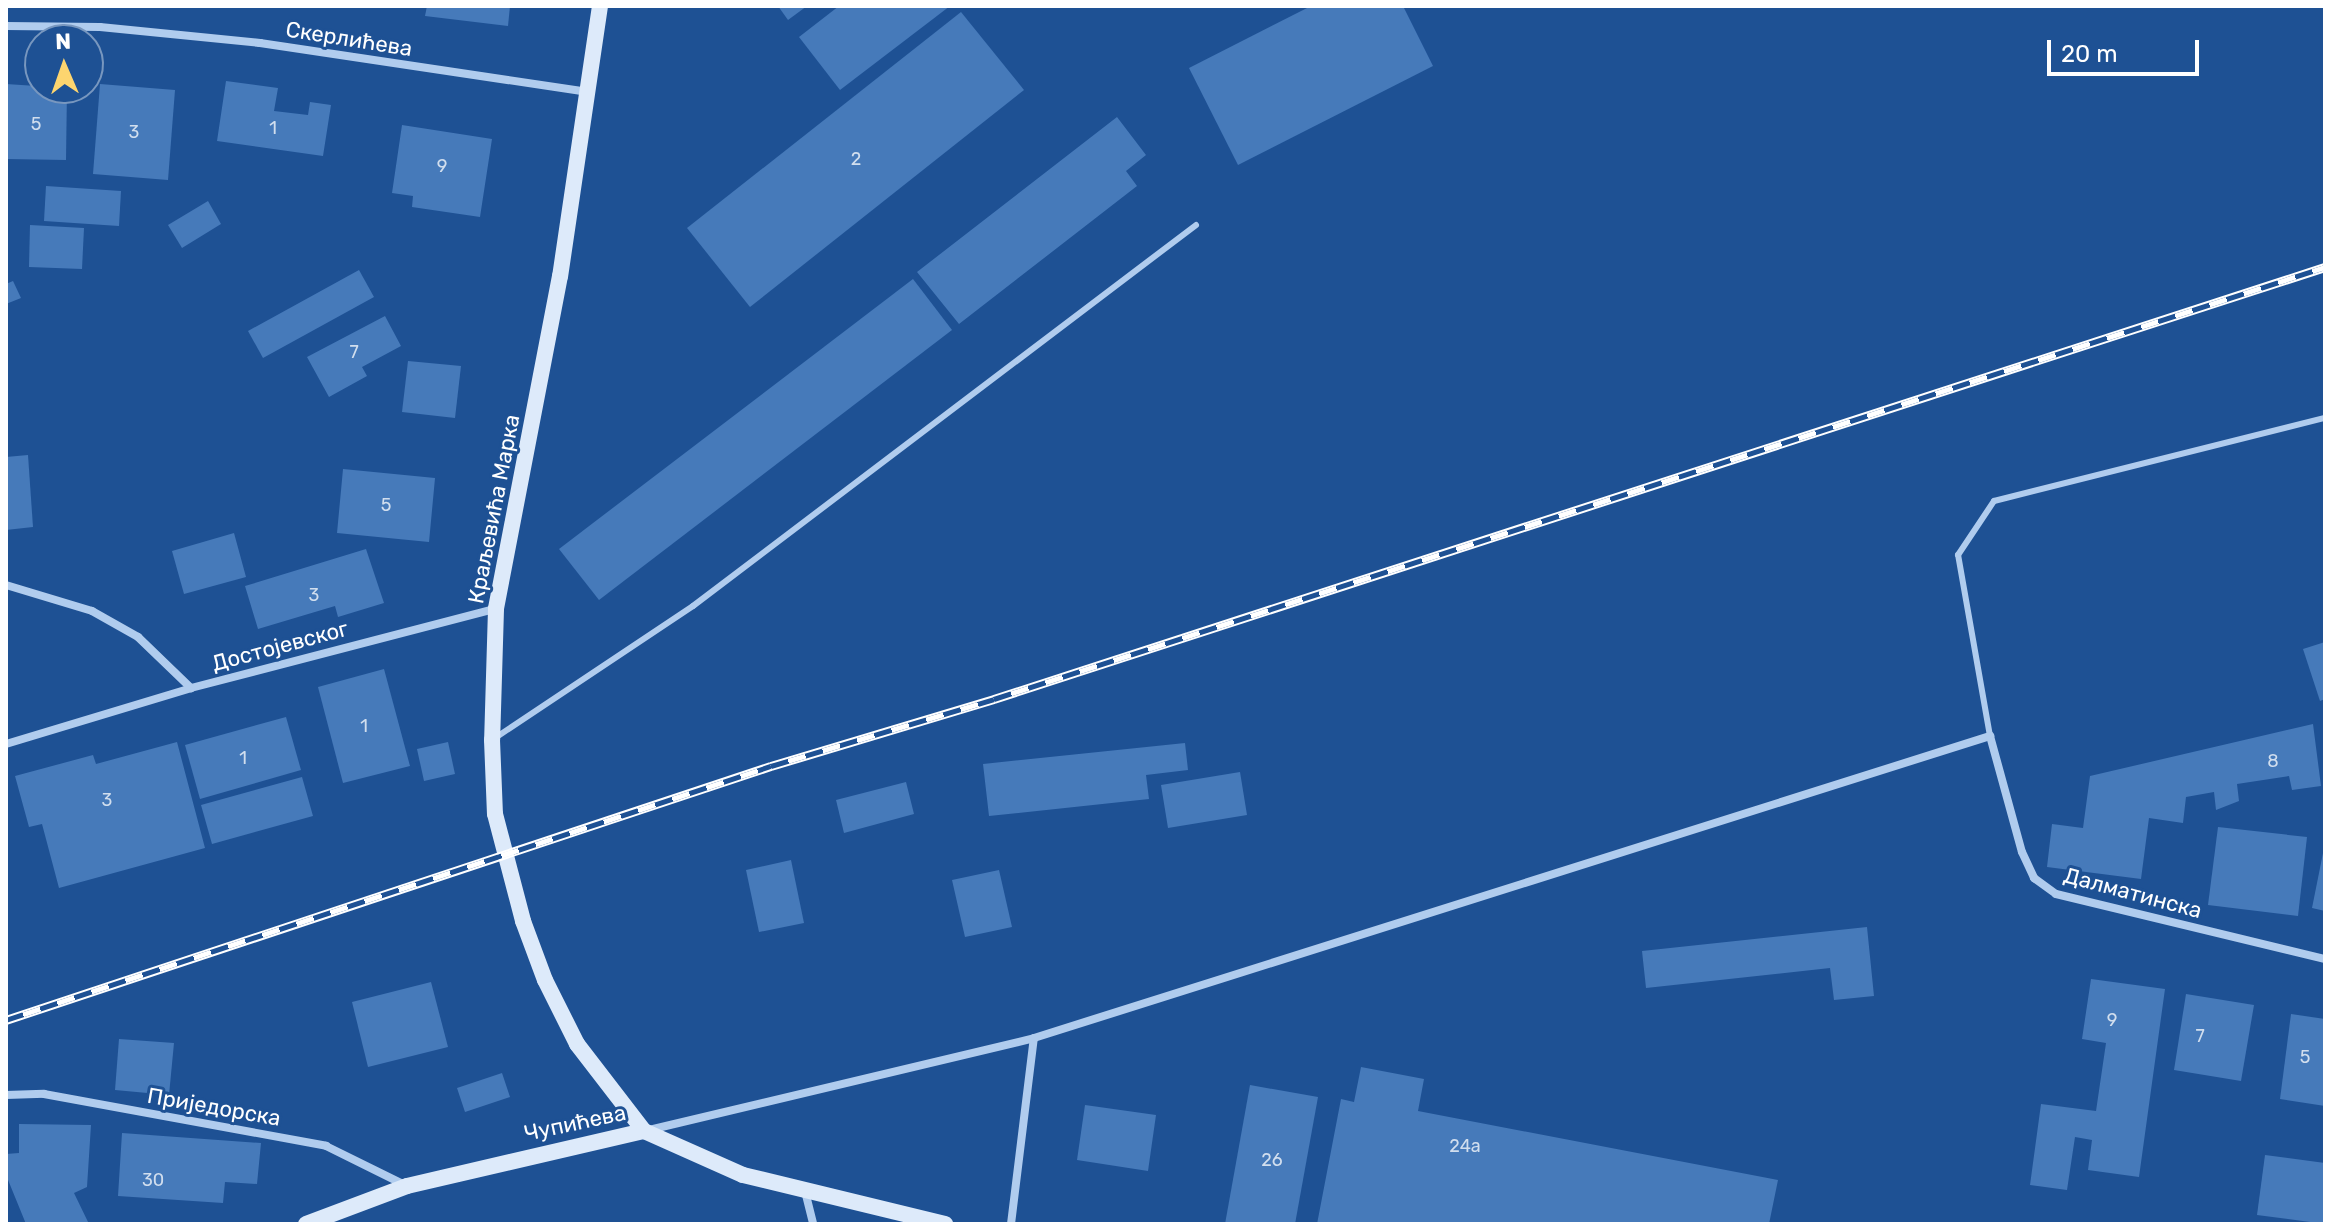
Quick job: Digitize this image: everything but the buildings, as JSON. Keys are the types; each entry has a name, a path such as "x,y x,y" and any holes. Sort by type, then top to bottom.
{"street":[{"name":"Краљевића Марка","path":"600,6 547,353 496,609 492,740 495,814 523,921 545,980 577,1044 644,1131"},
{"name":"Скерлићева","path":"6,26 100,27 260,43 589,92"},
{"name":"Достојевског","path":"6,585 92,611 138,637 191,688 496,609"},
{"path":"6,744 191,688"},
{"name":"Далматинска","path":"1990,736 2022,852 2034,878 2056,894 2325,959"},
{"path":"644,1131 1034,1038 1990,736"},
{"path":"1011,1224 1034,1038"},
{"name":"Приједорска","path":"6,1095 44,1094 326,1146 407,1186"},
{"name":"Чупићева","path":"306,1224 407,1186 644,1131 699,1160 805,1191 945,1224"},
{"path":"805,1191 813,1224"}],"lane":[{"path":"492,740 693,606 1196,225"},
{"path":"1990,736 1958,555 1994,501 2325,418"}],"railway":[{"path":"6,1020 771,766 994,699 2325,267"}]}
